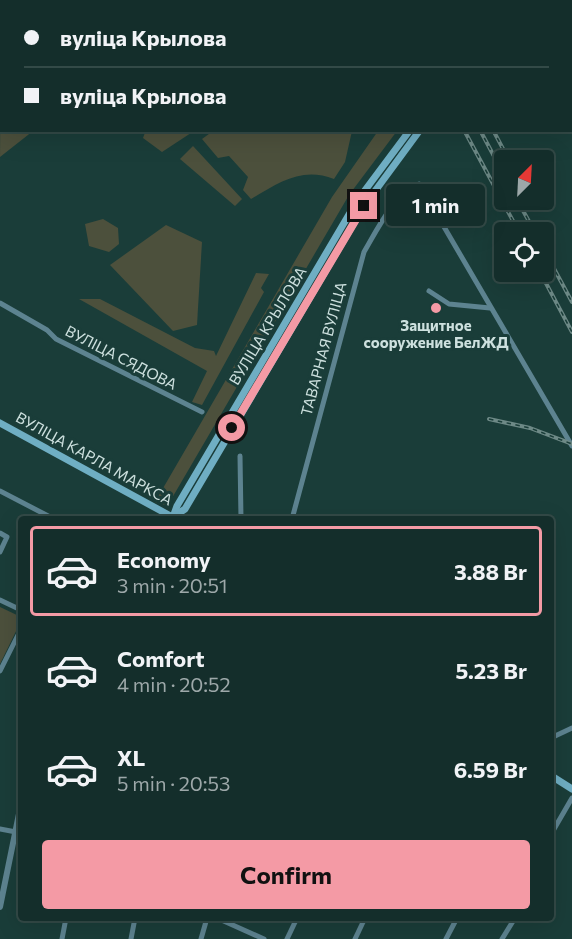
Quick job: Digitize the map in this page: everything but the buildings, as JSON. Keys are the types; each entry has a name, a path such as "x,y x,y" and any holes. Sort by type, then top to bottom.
{"main road":[{"name":"ВУЛІЦА КРЫЛОВА","path":"176,516 185,509 409,132"},
{"name":"ВУЛІЦА КРЫЛОВА","path":"391,162 418,132"},
{"name":"ВУЛІЦА КАРЛА МАРКСА","path":"0,423 170,516"},
{"path":"554,778 572,789"}],"street":[{"name":"ТАВАРНАЯ ВУЛІЦА","path":"293,516 361,259 383,219 411,187 419,184 572,446"},
{"path":"429,291 449,304 490,308"},
{"name":"ВУЛІЦА СЯДОВА","path":"0,303 47,330 56,339 202,412"},
{"path":"240,456 241,516"},
{"path":"0,491 48,516"},
{"path":"0,533 7,537 0,552"},
{"path":"0,600 18,609"},
{"path":"0,671 18,635"},
{"path":"554,737 572,728"},
{"path":"554,829 572,798"},
{"path":"0,829 18,828 0,907"},
{"path":"62,939 65,921"},
{"path":"131,939 134,921"},
{"path":"201,939 206,921"},
{"path":"224,921 264,939"},
{"path":"287,939 296,921"},
{"path":"355,939 364,921"},
{"path":"446,939 455,921"},
{"path":"502,939 513,921"}],"green space":[{"path":"0,132 32,132 0,157"},
{"path":"145,132 192,132 162,152 143,138"},
{"path":"212,132 352,132 345,162 334,179 322,175 301,175 281,182 251,199 243,190 248,177 229,156 218,158 202,139"},
{"path":"377,132 396,132 349,195 172,498 165,505 155,502 332,197"},
{"path":"193,146 242,199 235,206 180,159"},
{"path":"103,219 118,228 119,244 109,252 89,246 85,224"},
{"path":"166,225 202,242 197,325 173,331 110,265"},
{"path":"256,273 269,274 261,288 264,292 202,405 192,402 207,371 79,299 100,299 195,348 214,351 216,356"},
{"path":"0,607 18,616 18,627 0,664"}],"railway":[{"path":"465,132 514,222"},
{"path":"481,132 494,156"},
{"path":"494,132 504,150"},
{"path":"523,210 529,222"},
{"path":"554,268 572,302"},
{"path":"545,282 572,332"},
{"path":"489,419 530,428 572,444"}],"place":[{"name":"Защитное сооружение БелЖД","path":"436,308"}],"route":[{"path":"232,428 364,206"}]}
